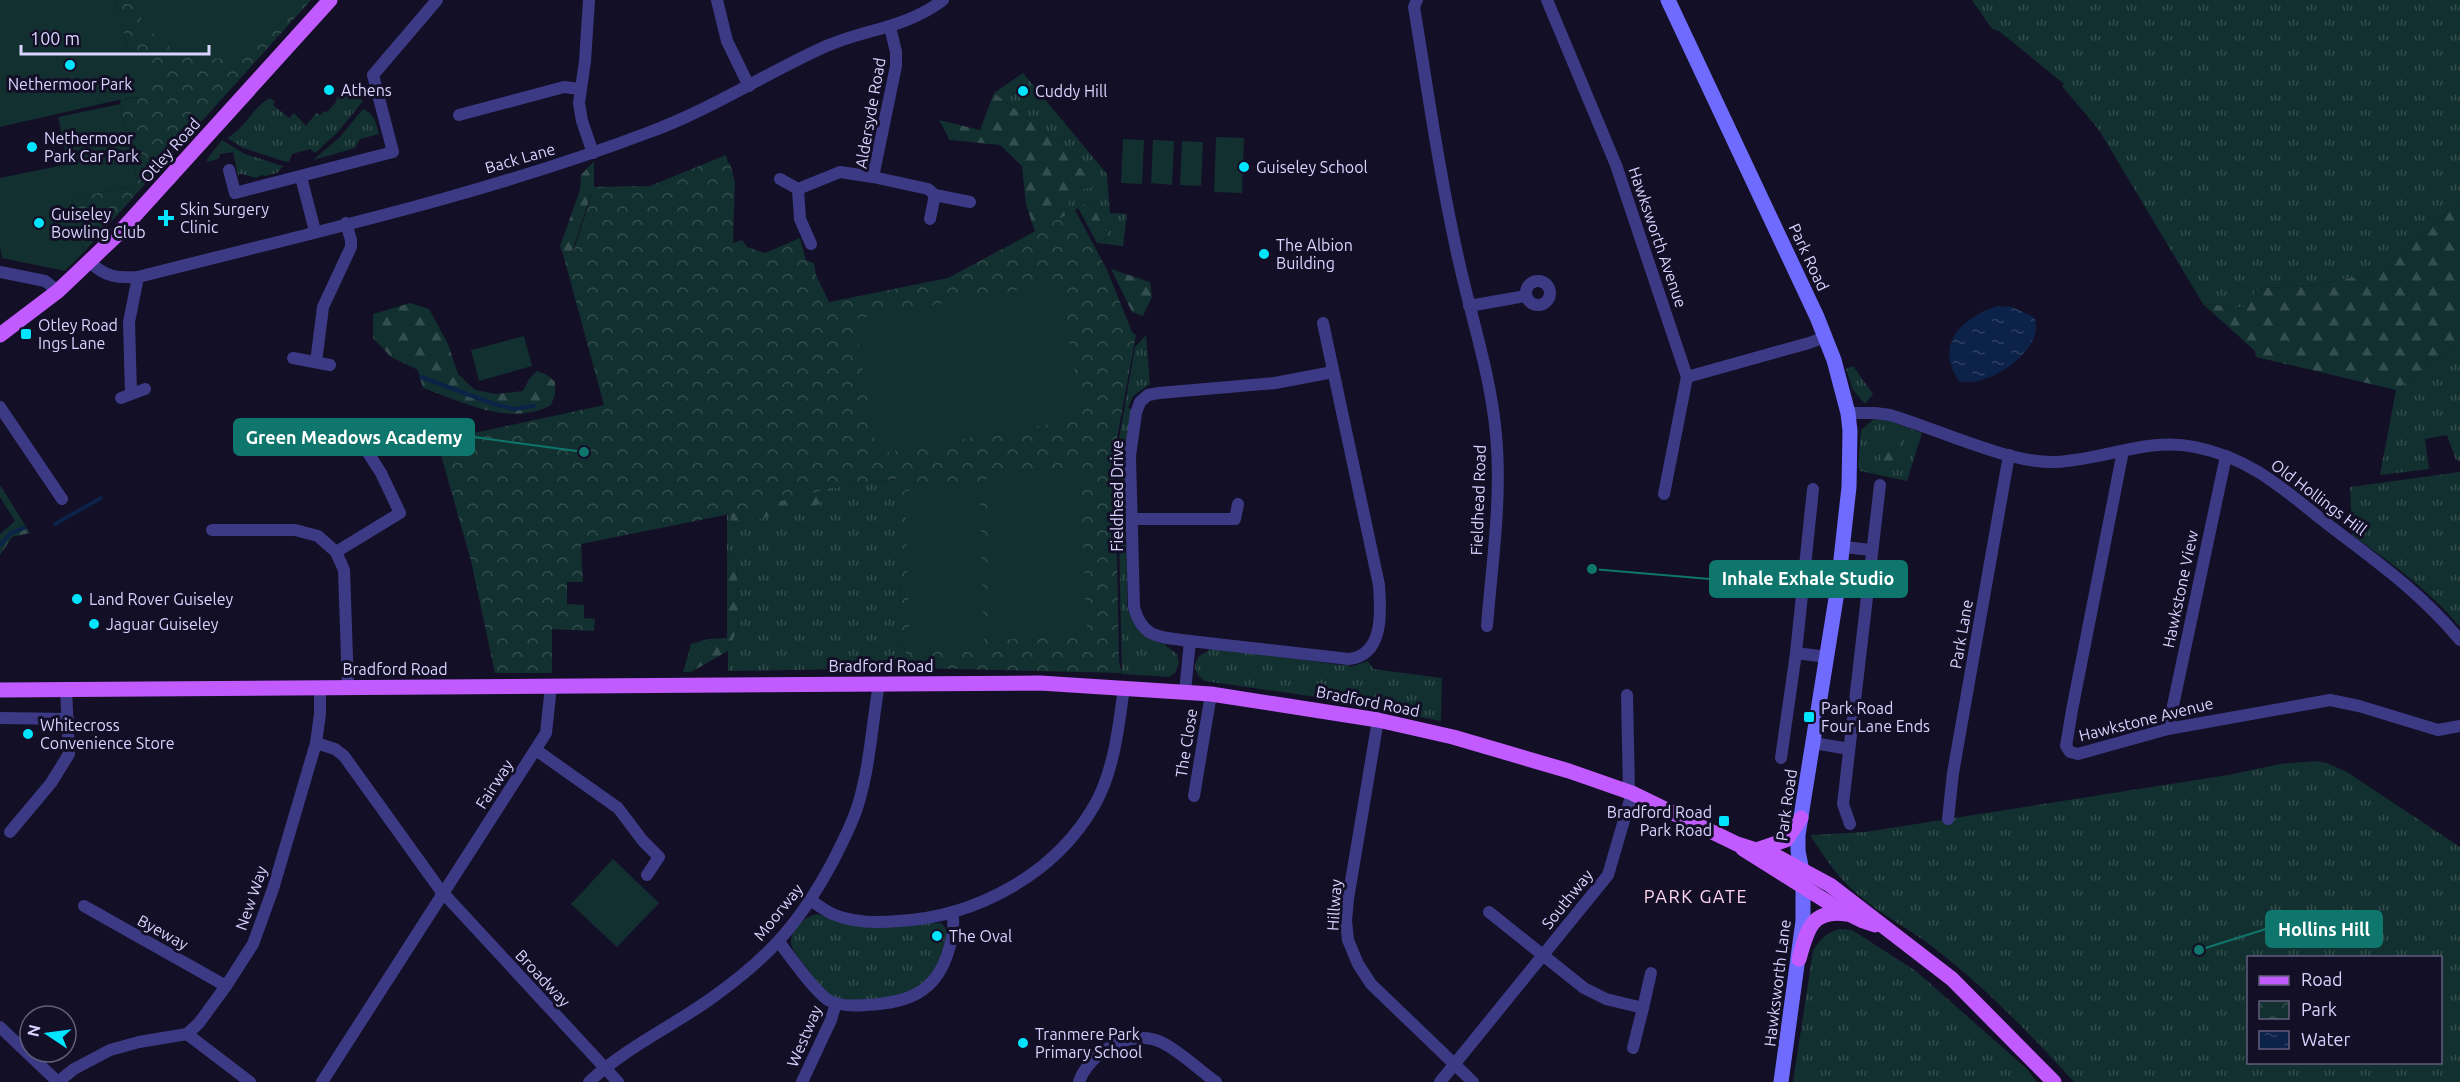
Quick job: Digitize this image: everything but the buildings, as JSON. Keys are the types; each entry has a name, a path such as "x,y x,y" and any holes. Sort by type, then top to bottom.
{"main road":[{"name":"Otley Road","path":"0,335 58,291 90,262 165,183 330,0"},
{"name":"Park Road","path":"1668,0 1825,337 1841,382 1848,413 1850,451 1844,547 1797,843 1802,871"},
{"name":"Bradford Road","path":"0,690 1040,683 1211,694 1378,720 1453,737 1560,768 1631,793 1737,844 1759,849 1830,885 1952,979 2054,1082"},
{"path":"1759,849 1785,840 1801,818"},
{"name":"Bradford Road","path":"1737,844 1803,888 1849,914 1884,927"},
{"path":"1802,871 1803,888"},
{"name":"Hawksworth Lane","path":"1781,1082 1799,959 1804,914 1803,888"},
{"path":"1799,959 1810,926 1815,920 1833,912 1849,914"}],"street":[{"path":"229,170 235,193 393,152 373,75 437,0"},
{"path":"589,0 585,61 580,89 580,112 593,153"},
{"path":"717,0 727,41 749,86"},
{"name":"Back Lane","path":"90,262 100,272 113,278 138,277 528,173 593,153 657,129 749,86 822,47 863,32 890,27 919,15 943,0"},
{"name":"Fieldhead Road","path":"1417,0 1413,7 1458,260 1492,400 1498,471 1487,626"},
{"name":"Hawksworth Avenue","path":"1547,0 1616,165 1687,377 1664,494"},
{"name":"Aldersyde Road","path":"890,27 896,52 896,66 873,177 927,189 935,195 970,202"},
{"path":"459,115 564,87 580,89"},
{"path":"798,189 840,172 873,177"},
{"path":"300,177 315,231"},
{"path":"780,179 798,189"},
{"path":"798,189 800,219 811,244"},
{"path":"930,219 935,195"},
{"path":"316,362 323,307 351,247 346,223"},
{"path":"0,272 45,281 58,291"},
{"path":"138,277 129,322 126,396 145,389"},
{"path":"1469,306 1527,296"},
{"name":"Fieldhead Drive","path":"1323,323 1379,585 1380,610 1373,643 1363,656 1349,659 1161,637 1147,631 1138,621 1134,607 1131,519 1130,456 1136,413 1140,402 1148,395 1275,383 1333,372"},
{"path":"1687,377 1825,337"},
{"path":"294,358 330,365"},
{"path":"0,407 62,499"},
{"name":"Old Hollings Hill","path":"1848,413 1875,412 1890,415 2009,455 2055,462 2091,458 2141,445 2165,443 2194,446 2226,456 2266,476 2287,490 2411,588 2460,640"},
{"path":"317,445 365,448 381,473 400,513 336,552"},
{"name":"Hawkstone Avenue","path":"2123,450 2066,746 2070,752 2078,754 2168,729 2330,700 2360,706 2438,730 2460,726"},
{"name":"Park Lane","path":"1948,819 1953,773 2009,455"},
{"name":"Hawkstone View","path":"2168,729 2226,456"},
{"path":"1850,824 1843,804 1880,485"},
{"name":"Park Road","path":"1781,758 1796,653 1813,489"},
{"path":"1131,519 1235,519 1238,504"},
{"path":"212,530 295,530 318,536 336,552 344,570 348,687"},
{"path":"1844,547 1871,550"},
{"path":"1185,692 1190,641"},
{"path":"1796,653 1827,657"},
{"name":"Moorway","path":"589,1082 604,1068 708,1001 745,973 779,942 812,901 858,806 879,684"},
{"name":"Fairway","path":"322,1082 546,733 551,686"},
{"name":"New Way","path":"187,1034 199,1023 226,986 253,944 261,926 316,743 320,714 320,687"},
{"path":"812,901 832,914 857,921 905,921 952,913 1020,882 1061,850 1096,802 1106,776 1122,707 1124,687"},
{"path":"10,832 51,783 69,754 66,689"},
{"name":"The Close","path":"1194,796 1211,694"},
{"name":"Southway","path":"1440,1082 1608,875 1631,793 1627,695"},
{"path":"0,718 68,719"},
{"name":"Hillway","path":"1378,720 1348,898 1346,921 1348,940 1358,964 1371,984 1473,1082"},
{"name":"Broadway","path":"316,743 335,749 344,756 443,893 618,1082"},
{"path":"1814,743 1849,749"},
{"path":"536,750 618,808 643,841 659,857 647,875"},
{"name":"Byeway","path":"84,906 226,986"},
{"name":"Southway","path":"1489,912 1542,955"},
{"path":"779,942 821,994 836,1003 858,1006 880,1005 902,1000 924,991 933,981 947,957 953,930 952,913"},
{"path":"1542,955 1598,996 1643,1008"},
{"path":"1633,1048 1651,973"},
{"name":"Westway","path":"802,1082 831,1020 836,1003"},
{"path":"0,1028 58,1082 74,1069 110,1050 139,1042 187,1034 250,1082"},
{"path":"1079,1082 1093,1060 1106,1049 1130,1040 1144,1039 1163,1043 1216,1082"}],"green space":[{"name":"Nethermoor Park","path":"0,0 115,0 129,55 151,75 139,89 144,93 140,97 0,127"},
{"name":"Nethermoor Park","path":"115,0 311,0 84,252 72,198 138,185 120,104 121,99 140,97"},
{"path":"132,0 298,0 247,54 229,59 201,58 176,52 146,27"},
{"path":"1972,0 2460,0 2460,203 2400,252 2383,272 2309,286 2262,288 2255,292 2249,308 2203,304 2099,130 2062,86 2064,84 1999,31 1992,29"},
{"path":"1023,73 1107,174 1110,213 1127,214 1123,246 1097,243 1109,237 1090,201 1065,216 1081,159 994,93"},
{"path":"349,88 363,101 337,133 315,153 310,149 292,154 289,162 283,161 243,148 227,138 234,134 258,107 270,98 275,102 273,105 289,118 294,113 306,126 316,113 320,115 324,111 327,112 336,102 337,97"},
{"path":"994,93 1081,159 1079,168 1096,170 1094,187 1072,192 1065,216 1035,232 1026,204 1022,166 1000,145 950,140 939,120 980,130"},
{"path":"120,104 138,185 72,198 84,252 65,271 2,258 0,178 68,164 58,117"},
{"path":"363,109 376,122 379,134 360,139 355,148 313,160 340,137"},
{"path":"1216,137 1244,138 1242,193 1214,192"},
{"path":"1123,139 1144,140 1142,184 1121,183"},
{"path":"222,140 245,154 283,166 277,173 256,178 238,175 233,152 220,154 218,159 207,162"},
{"path":"1153,140 1174,141 1172,185 1151,183"},
{"path":"1182,141 1203,142 1201,186 1180,185"},
{"path":"726,155 735,182 733,243 742,240 747,247 765,253 800,238 806,260 814,263 816,275 829,302 948,278 1075,210 1107,270 1132,332 1136,335 1115,449 1119,662 1122,673 912,668 900,637 901,478 832,488 730,514 581,544 583,582 567,582 567,604 584,605 584,618 595,619 594,631 552,629 552,673 495,673 471,561 437,441 604,405 563,254 573,252 594,188 650,186"},
{"path":"594,161 594,187 641,186 591,195 572,252 563,254 560,246 580,190 581,175"},
{"path":"1090,201 1109,237 1097,243 1078,208"},
{"path":"2460,203 2460,342 2396,390 2256,357 2255,351 2203,304 2248,308 2255,292 2262,288 2309,286 2383,272 2400,252"},
{"path":"1111,269 1150,282 1152,297 1143,316 1132,312"},
{"path":"1059,283 1083,418 877,454 854,319"},
{"path":"410,303 429,309 448,344 458,374 475,390 496,394 523,391 529,379 537,371 547,375 555,382 555,395 551,405 519,414 503,413 470,405 423,388 418,370 391,357 373,338 373,314"},
{"path":"1146,335 1150,384 1133,396 1128,408 1131,409 1126,453 1127,606 1132,621 1140,632 1166,644 1177,654 1179,663 1175,673 1169,677 1122,674 1117,451 1135,347"},
{"path":"524,336 532,366 479,381 471,350"},
{"path":"2460,342 2460,461 2456,460 2447,435 2425,439 2429,469 2380,475 2396,390"},
{"path":"1853,366 1873,394 1865,404 1853,390 1846,369"},
{"path":"1874,419 1890,421 1922,433 1907,481 1860,471 1858,466 1861,430"},
{"path":"1894,435 1904,440 1900,453 1887,470 1879,466 1881,454"},
{"path":"1080,468 1087,636 993,640 986,472"},
{"path":"2460,472 2460,627 2422,589 2352,535 2350,487"},
{"path":"902,478 900,637 912,668 728,671 728,651 739,625 736,559 727,552 727,515 730,514 734,525 819,504 832,488"},
{"path":"0,485 30,533 12,537 0,555 0,534 15,521 0,497"},
{"path":"832,488 820,504 734,525 720,490"},
{"path":"980,489 984,645 910,647 905,491"},
{"path":"727,552 736,559 739,625 728,651 691,672 683,672 691,644 708,639 727,638"},
{"path":"1209,647 1341,665 1349,664 1350,667 1368,661 1373,669 1442,678 1441,721 1323,698 1205,681 1199,676 1195,667 1199,656 1208,651"},
{"path":"2316,761 2327,763 2347,772 2460,847 2460,1082 2074,1082 1974,981 1928,943 1849,887 1831,866 1810,835 1865,832 2228,775 2280,764"},
{"path":"613,859 659,903 617,947 571,904"},
{"name":"The Oval","path":"818,914 845,924 941,923 946,929 945,948 928,977 916,989 908,993 886,999 861,1001 838,998 830,995 821,987 796,955 791,944 795,929 799,924"},
{"path":"1840,929 1852,930 1916,971 2027,1069 2037,1082 1793,1082 1813,951 1824,937"}],"water":[{"path":"1997,306 2012,307 2034,317 2036,329 2032,342 2024,354 1998,373 1971,382 1959,381 1949,355 1956,334 1973,317"}],"waterway":[{"path":"421,377 494,404 514,409 534,406"},
{"path":"55,524 101,498"},
{"path":"0,545 11,533 24,528"}],"place":[{"name":"Nethermoor Park","path":"70,65"},
{"name":"Athens","path":"329,90"},
{"name":"Cuddy Hill","path":"1023,91"},
{"name":"Nethermoor Park Car Park","path":"32,147"},
{"name":"Guiseley School","path":"1244,167"},
{"name":"Skin Surgery Clinic","path":"166,218"},
{"name":"Guiseley Bowling Club","path":"39,223"},
{"name":"The Albion Building","path":"1264,254"},
{"name":"Otley Road Ings Lane","path":"26,334"},
{"name":"Green Meadows Academy","path":"584,452"},
{"name":"Inhale Exhale Studio","path":"1592,569"},
{"name":"Land Rover Guiseley","path":"77,599"},
{"name":"Jaguar Guiseley","path":"94,624"},
{"name":"Park Road Four Lane Ends","path":"1809,717"},
{"name":"Whitecross Convenience Store","path":"28,734"},
{"name":"Bradford Road Park Road","path":"1724,821"},
{"name":"The Oval","path":"937,936"},
{"name":"Hollins Hill","path":"2199,950"},
{"name":"Tranmere Park Primary School","path":"1023,1043"}],"district":[{"name":"PARK GATE","path":"1696,897"}]}
